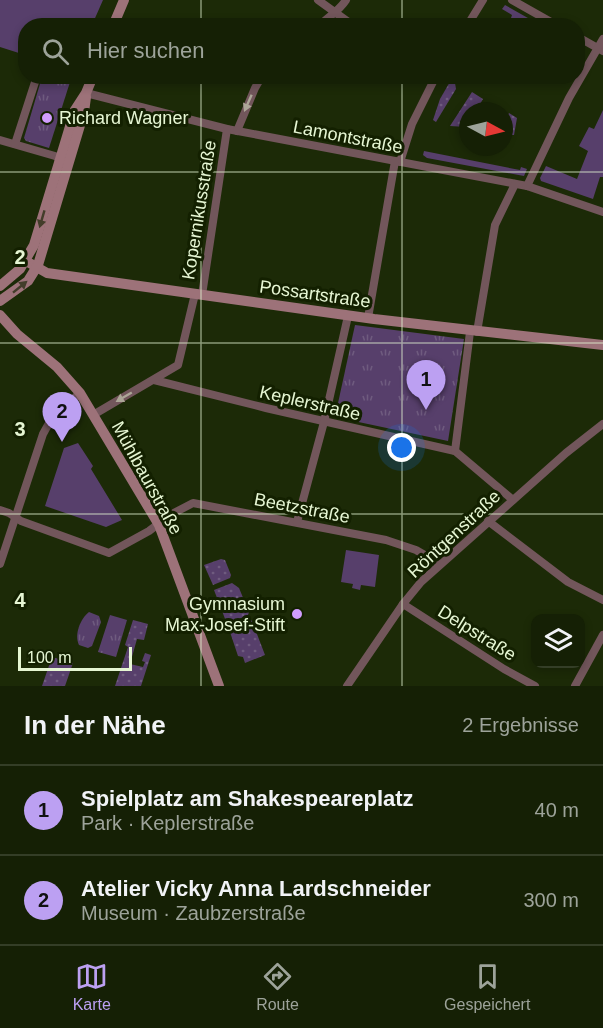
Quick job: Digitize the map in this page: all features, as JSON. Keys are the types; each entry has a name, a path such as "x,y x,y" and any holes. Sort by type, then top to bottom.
{"street":[{"path":"116,18 124,0"},
{"path":"318,0 344,18"},
{"path":"327,18 337,13 346,0"},
{"path":"472,18 483,0"},
{"path":"512,0 544,18"},
{"path":"585,73 600,50 603,39"},
{"path":"585,41 600,50"},
{"path":"15,144 34,84"},
{"path":"0,301 28,281 37,268 75,110 86,93 87,84"},
{"path":"237,131 257,84"},
{"path":"368,318 398,162 429,84"},
{"path":"527,186 569,98 578,84"},
{"name":"Lamontstraße","path":"86,93 227,129 515,183 603,212"},
{"name":"Kopernikusstraße","path":"154,380 178,365 198,295 227,129"},
{"path":"0,140 64,161"},
{"path":"0,286 26,261 64,161"},
{"path":"455,451 473,332 495,225 515,183"},
{"name":"Possartstraße","path":"26,261 47,273 198,295 473,332 603,345"},
{"name":"Mühlbaurstraße","path":"0,315 17,334 50,361 80,393 159,525 219,686"},
{"path":"297,522 324,422 348,316"},
{"path":"93,416 154,380"},
{"name":"Keplerstraße","path":"154,380 324,422 455,451 513,500"},
{"path":"0,564 44,433 53,416 80,393"},
{"name":"Röntgenstraße","path":"347,686 403,604 440,564 566,453 603,424"},
{"name":"Beetzstraße","path":"0,510 15,518 109,552 159,525 170,515 192,503 400,543 428,555 440,564"},
{"path":"488,521 568,582 603,600"},
{"name":"Delpstraße","path":"403,604 535,686"},
{"path":"575,686 603,635"}],"green space":[{"path":"0,0 103,0 95,18 18,18 18,53 0,47"},
{"path":"505,5 528,18 511,18 512,15 502,9"},
{"path":"40,84 69,84 49,148 26,141 24,138"},
{"path":"449,84 455,84 456,89 436,122 433,120 440,99"},
{"path":"472,92 483,99 481,102 466,102"},
{"path":"603,110 603,177 600,177 593,199 541,181 540,178 546,166 577,179 588,151 579,146 589,127 594,129"},
{"path":"459,112 459,127 450,126"},
{"path":"513,116 517,118 513,135"},
{"path":"424,151 520,170 521,167 527,169 524,176 427,158 423,155"},
{"path":"355,325 464,339 448,441 335,417"},
{"path":"78,443 122,520 106,527 45,506 64,448"},
{"path":"346,550 379,555 375,587 361,585 360,590 352,588 353,584 341,582"},
{"path":"221,559 225,560 231,575 230,578 213,585 204,565"},
{"path":"232,583 239,588 249,612 248,615 227,624 214,590"},
{"path":"89,612 99,616 101,622 92,646 88,648 79,645 77,637 81,623"},
{"path":"110,615 127,620 116,657 98,652"},
{"path":"249,619 252,621 265,655 245,663 243,657 238,656 229,629"},
{"path":"133,620 148,624 144,640 137,639 130,664 143,667 145,662 142,661 145,653 151,655 141,686 115,686 128,647 125,645"},
{"path":"52,657 73,663 65,686 42,686"}],"place":[{"name":"Richard Wagner","path":"47,118"},
{"name":"Spielplatz am Shakespeareplatz","path":"426,410"},
{"name":"Atelier Vicky Anna Lardschneider","path":"62,442"},
{"name":"Gymnasium Max-Josef-Stift","path":"297,614"}]}
